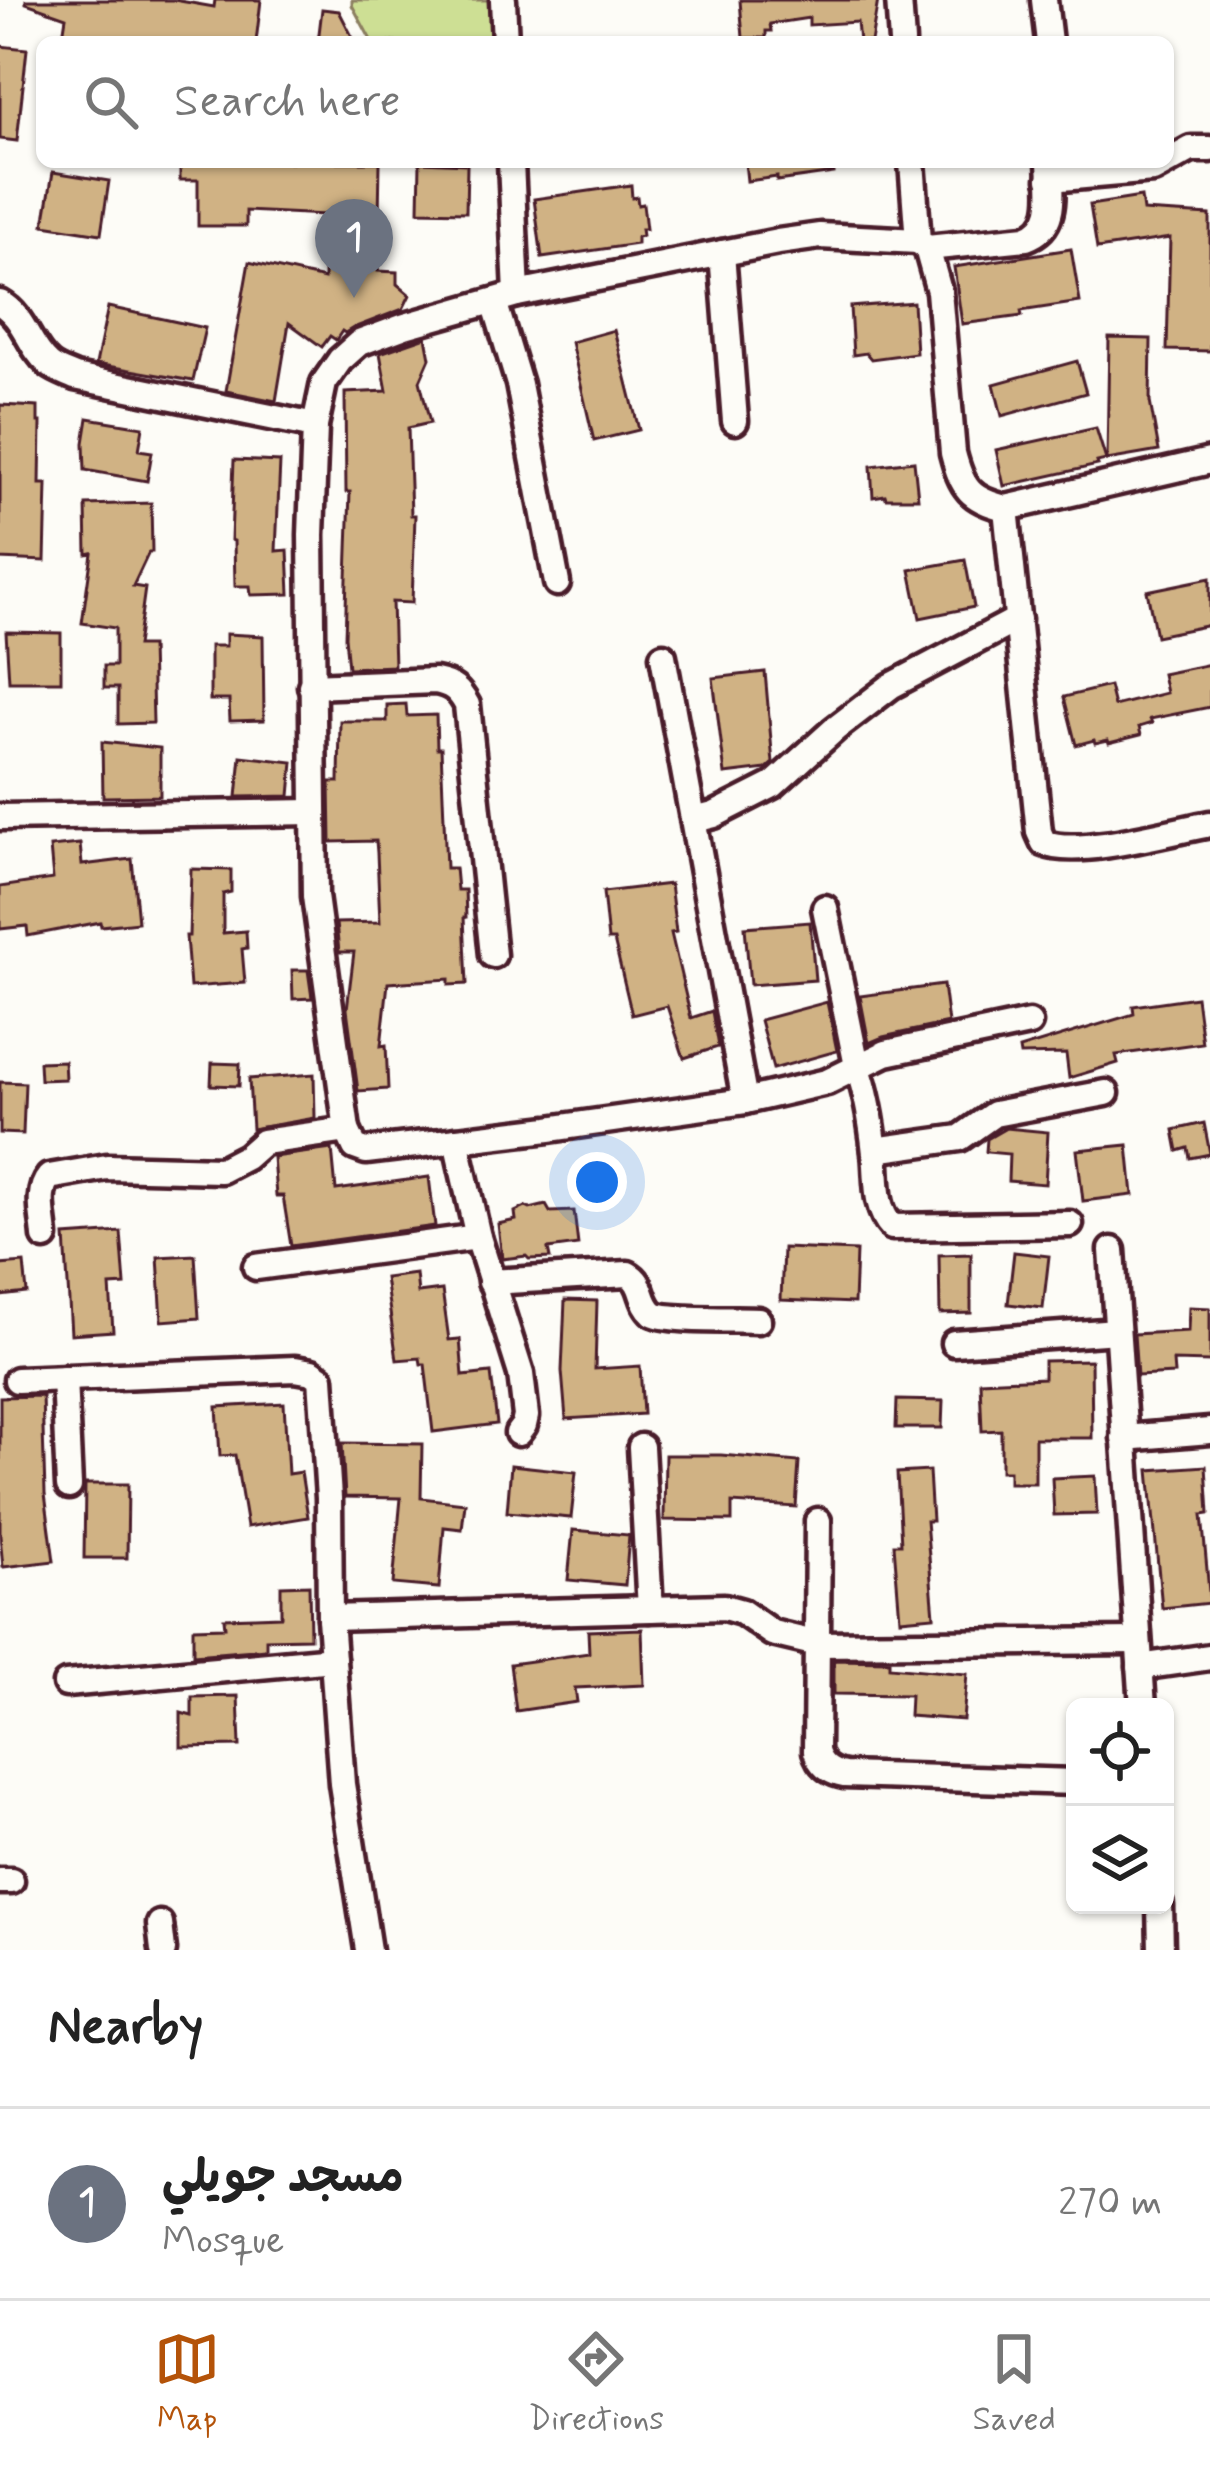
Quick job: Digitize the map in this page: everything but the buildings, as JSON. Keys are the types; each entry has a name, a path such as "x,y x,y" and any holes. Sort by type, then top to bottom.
{"street":[{"path":"503,0 505,36"},
{"path":"899,0 902,36"},
{"path":"1044,0 1048,36"},
{"path":"1174,158 1191,149 1210,149"},
{"path":"511,168 506,297 557,583"},
{"path":"913,168 923,244 939,291 953,453 958,475 973,496 1006,508 1210,461"},
{"path":"1029,1023 886,1053 827,1082 745,1101 366,1151 355,1147 347,1130 316,896 310,536 315,426 324,383 340,360 359,343 405,326 506,297 820,236 923,244 1034,237 1048,223 1051,212 1050,170 1157,168"},
{"path":"722,253 735,421"},
{"path":"0,303 24,326 52,367 75,377 315,426"},
{"path":"1006,508 1039,832 1044,843 1078,849 1210,824"},
{"path":"694,820 773,785 891,686 1018,619"},
{"path":"663,656 745,1101"},
{"path":"311,686 435,681 459,691 466,705 493,955"},
{"path":"0,817 313,812"},
{"path":"825,908 864,1085 885,1220 892,1227 1070,1224"},
{"path":"875,1150 960,1138 994,1114 1106,1093"},
{"path":"45,1237 42,1197 49,1178 107,1167 221,1170 263,1142 347,1130"},
{"path":"456,1140 478,1237 520,1374 526,1416 518,1433"},
{"path":"256,1268 478,1237"},
{"path":"1112,1250 1142,1698"},
{"path":"491,1282 628,1274 639,1281 648,1306 662,1317 758,1320"},
{"path":"955,1343 1117,1331"},
{"path":"17,1380 295,1369 321,1378 342,1784 368,1950"},
{"path":"64,1378 69,1486"},
{"path":"1124,1438 1210,1431"},
{"path":"641,1447 650,1609"},
{"path":"818,1522 815,1750 819,1760 832,1773 1066,1782"},
{"path":"330,1618 724,1607 742,1612 772,1633 818,1644 1210,1657"},
{"path":"66,1684 333,1659"},
{"path":"1160,1914 1162,1950"},
{"path":"160,1924 164,1950"}],"green space":[{"path":"352,0 496,0 497,36 369,36"}],"place":[{"name":"مسجد جويلي","path":"354,298"}]}
